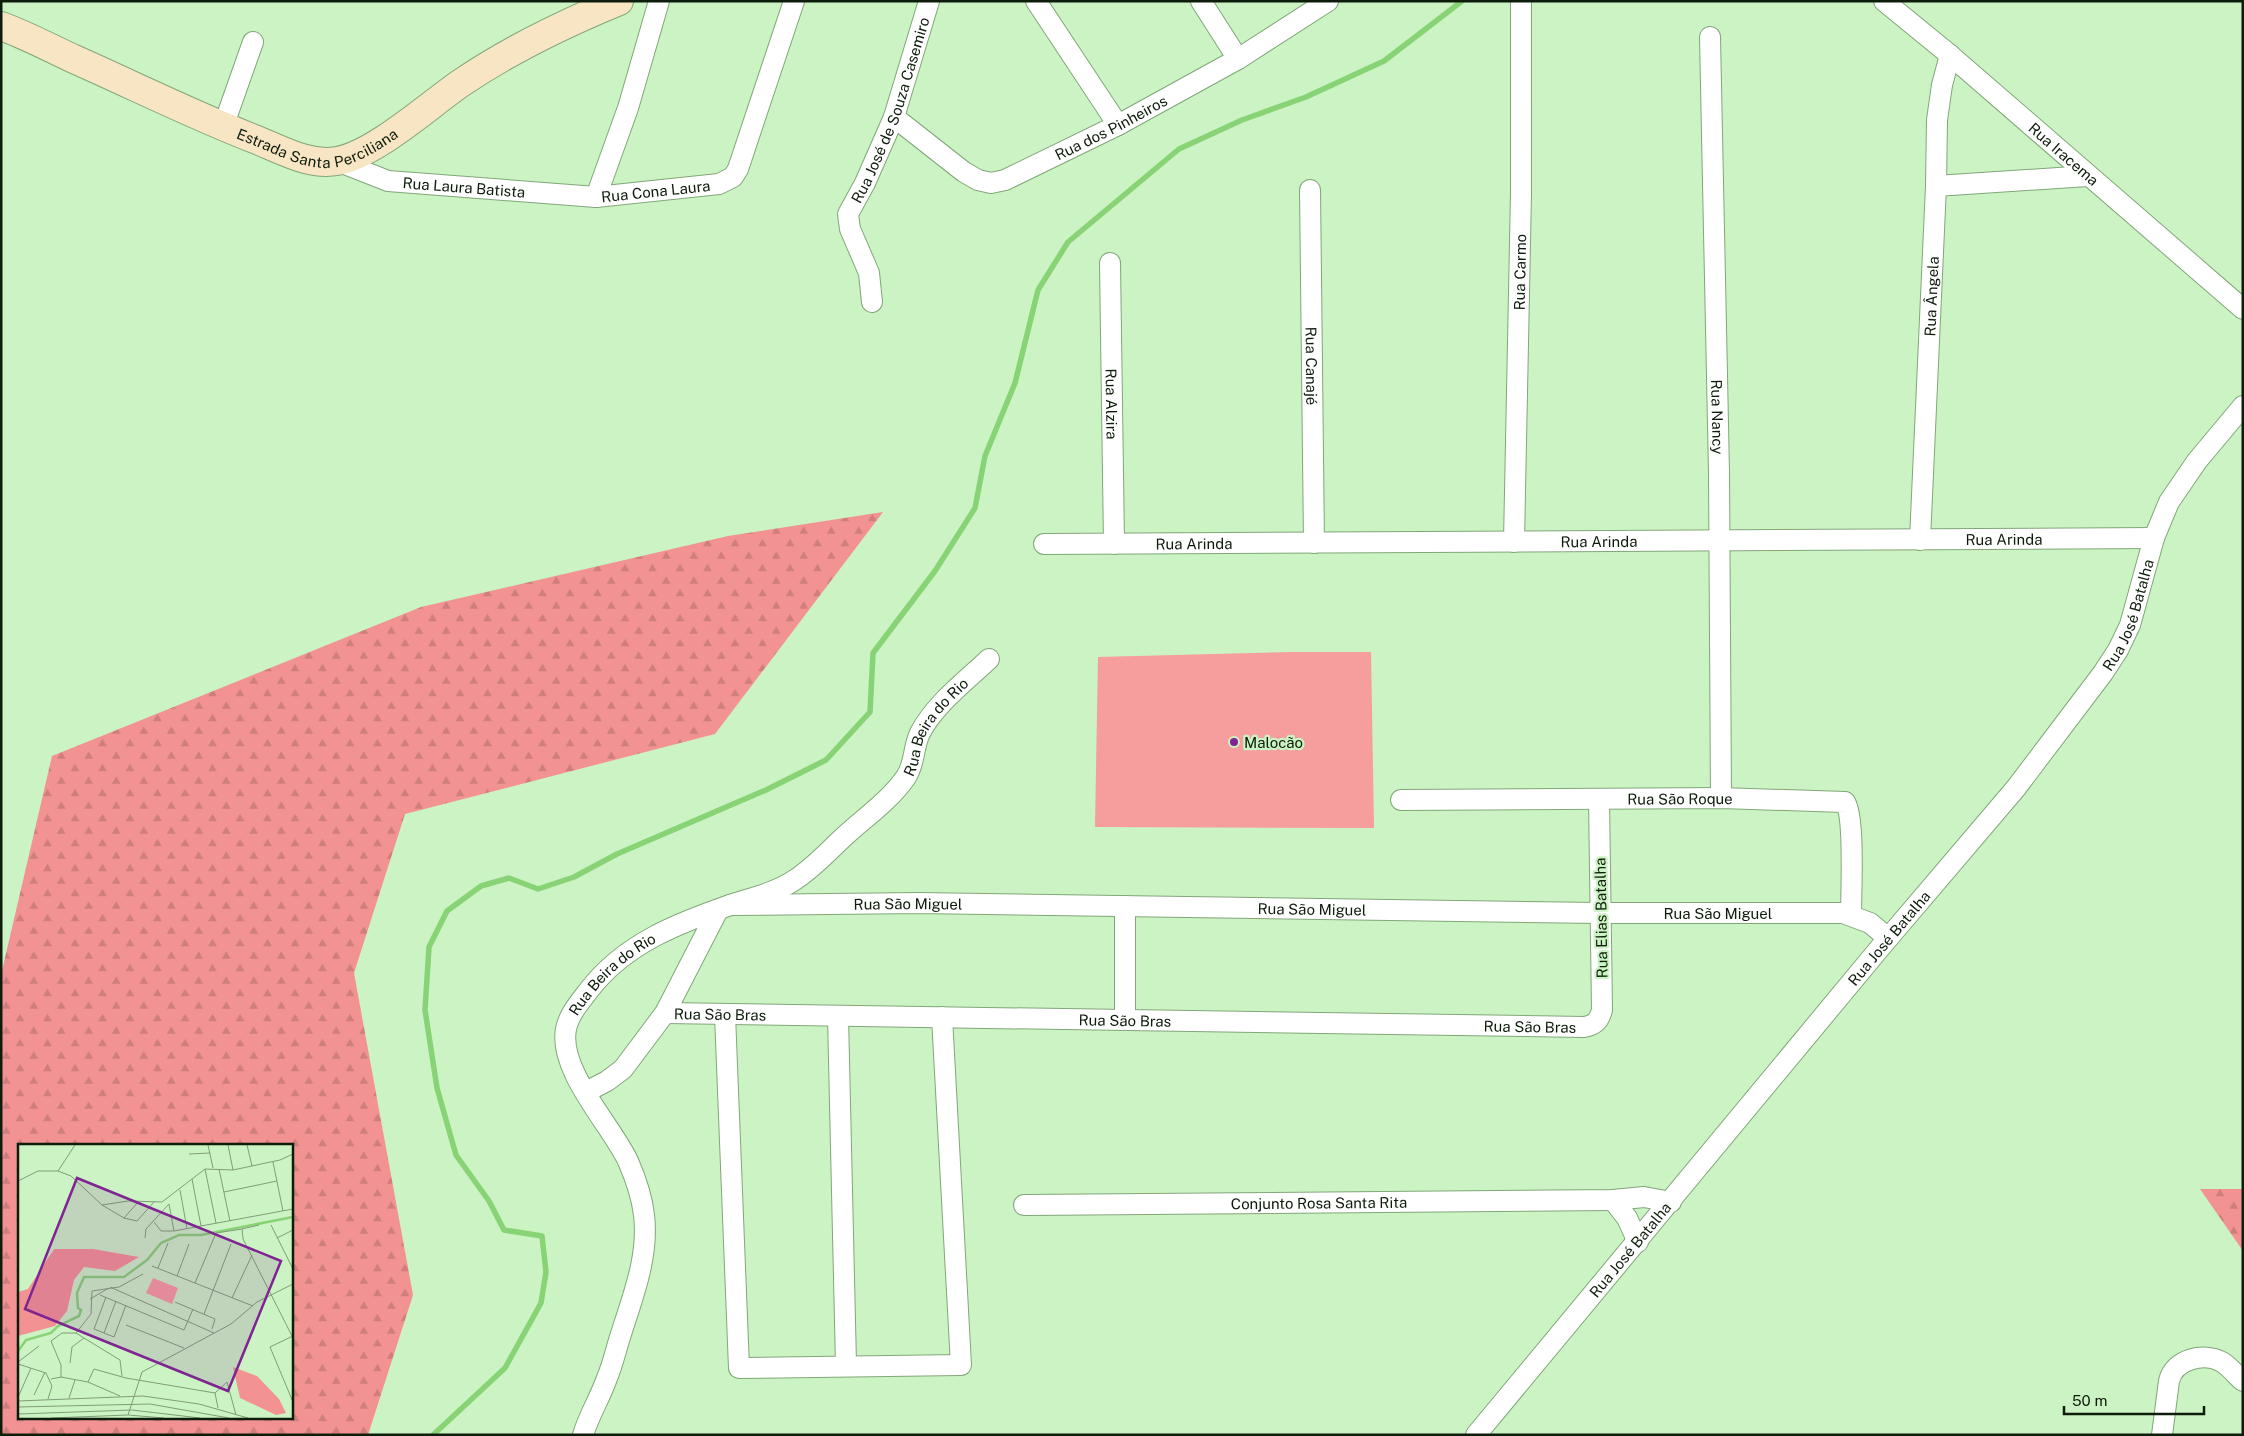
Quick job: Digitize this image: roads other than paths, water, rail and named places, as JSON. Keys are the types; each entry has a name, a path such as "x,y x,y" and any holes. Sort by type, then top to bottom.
{"street":[{"name":"Estrada Santa Perciliana","path":"1,26 223,127 302,158 318,162 337,161 358,154 383,139 460,84 530,40 619,1"},
{"name":"Rua Cona Laura","path":"659,1 628,108 596,197 718,184 733,177 738,169 794,1"},
{"name":"Rua José de Souza Casemiro","path":"872,302 869,273 850,229 848,214 865,183 894,117 929,1"},
{"path":"1036,1 1118,125"},
{"path":"1201,1 1238,59"},
{"name":"Rua dos Pinheiros","path":"894,117 964,172 978,180 991,183 1005,180 1118,125 1238,59 1328,1"},
{"name":"Rua Carmo","path":"1514,542 1522,193 1521,1"},
{"name":"Rua Iracema","path":"1884,1 1950,55 2243,309"},
{"name":"Rua Nancy","path":"1710,37 1719,541 1721,798"},
{"path":"223,127 253,42"},
{"name":"Rua Ângela","path":"1920,540 1936,186 1936,120 1942,85 1950,55"},
{"name":"Rua Laura Batista","path":"337,161 388,181 596,197"},
{"path":"1936,186 2088,176"},
{"name":"Rua Canajé","path":"1310,190 1314,543"},
{"name":"Rua Alzira","path":"1110,263 1114,544"},
{"name":"Rua José Batalha","path":"1476,1435 1638,1242 1888,938 2016,788 2113,660 2130,625 2154,538 2169,502 2181,482 2243,406"},
{"name":"Rua Arinda","path":"1044,544 2154,538"},
{"name":"Rua Beira do Rio","path":"583,1435 608,1377 633,1297 645,1235 644,1214 639,1192 628,1161 586,1092 568,1056 565,1039 566,1027 573,1011 598,978 621,956 649,938 676,925 778,889 794,881 877,807 905,779 910,770 919,736 926,723 940,706 989,659"},
{"name":"Rua São Roque","path":"1401,800 1721,798 1845,802 1848,806 1850,827 1851,915"},
{"name":"Rua Elias Batalha","path":"1584,1027 1594,1025 1599,1020 1602,1010 1598,799"},
{"name":"Rua São Miguel","path":"724,908 919,903 1851,915 1870,923 1888,938"},
{"path":"1124,1019 1126,906"},
{"path":"586,1092 607,1081 623,1069 664,1013 724,908"},
{"name":"Rua São Bras","path":"664,1013 1584,1027"},
{"path":"724,1015 738,1368 846,1365 961,1365 942,1017"},
{"path":"838,1016 846,1365"},
{"name":"Conjunto Rosa Santa Rita","path":"1024,1205 1613,1200 1644,1197 1671,1202"},
{"path":"1613,1200 1627,1218 1638,1242"},
{"path":"2162,1435 2171,1374 2185,1362 2197,1357 2212,1357 2223,1363 2243,1381"}],"waterway":[{"path":"433,1435 505,1368 541,1303 546,1272 542,1236 504,1230 489,1201 456,1155 437,1088 425,1010 429,947 447,911 481,886 509,878 538,889 574,877 617,854 766,790 826,760 870,712 873,653 935,571 975,508 985,456 1015,383 1038,290 1068,242 1179,149 1242,120 1306,97 1384,61 1462,1"}],"place":[{"name":"Malocão","path":"1234,742"}]}
